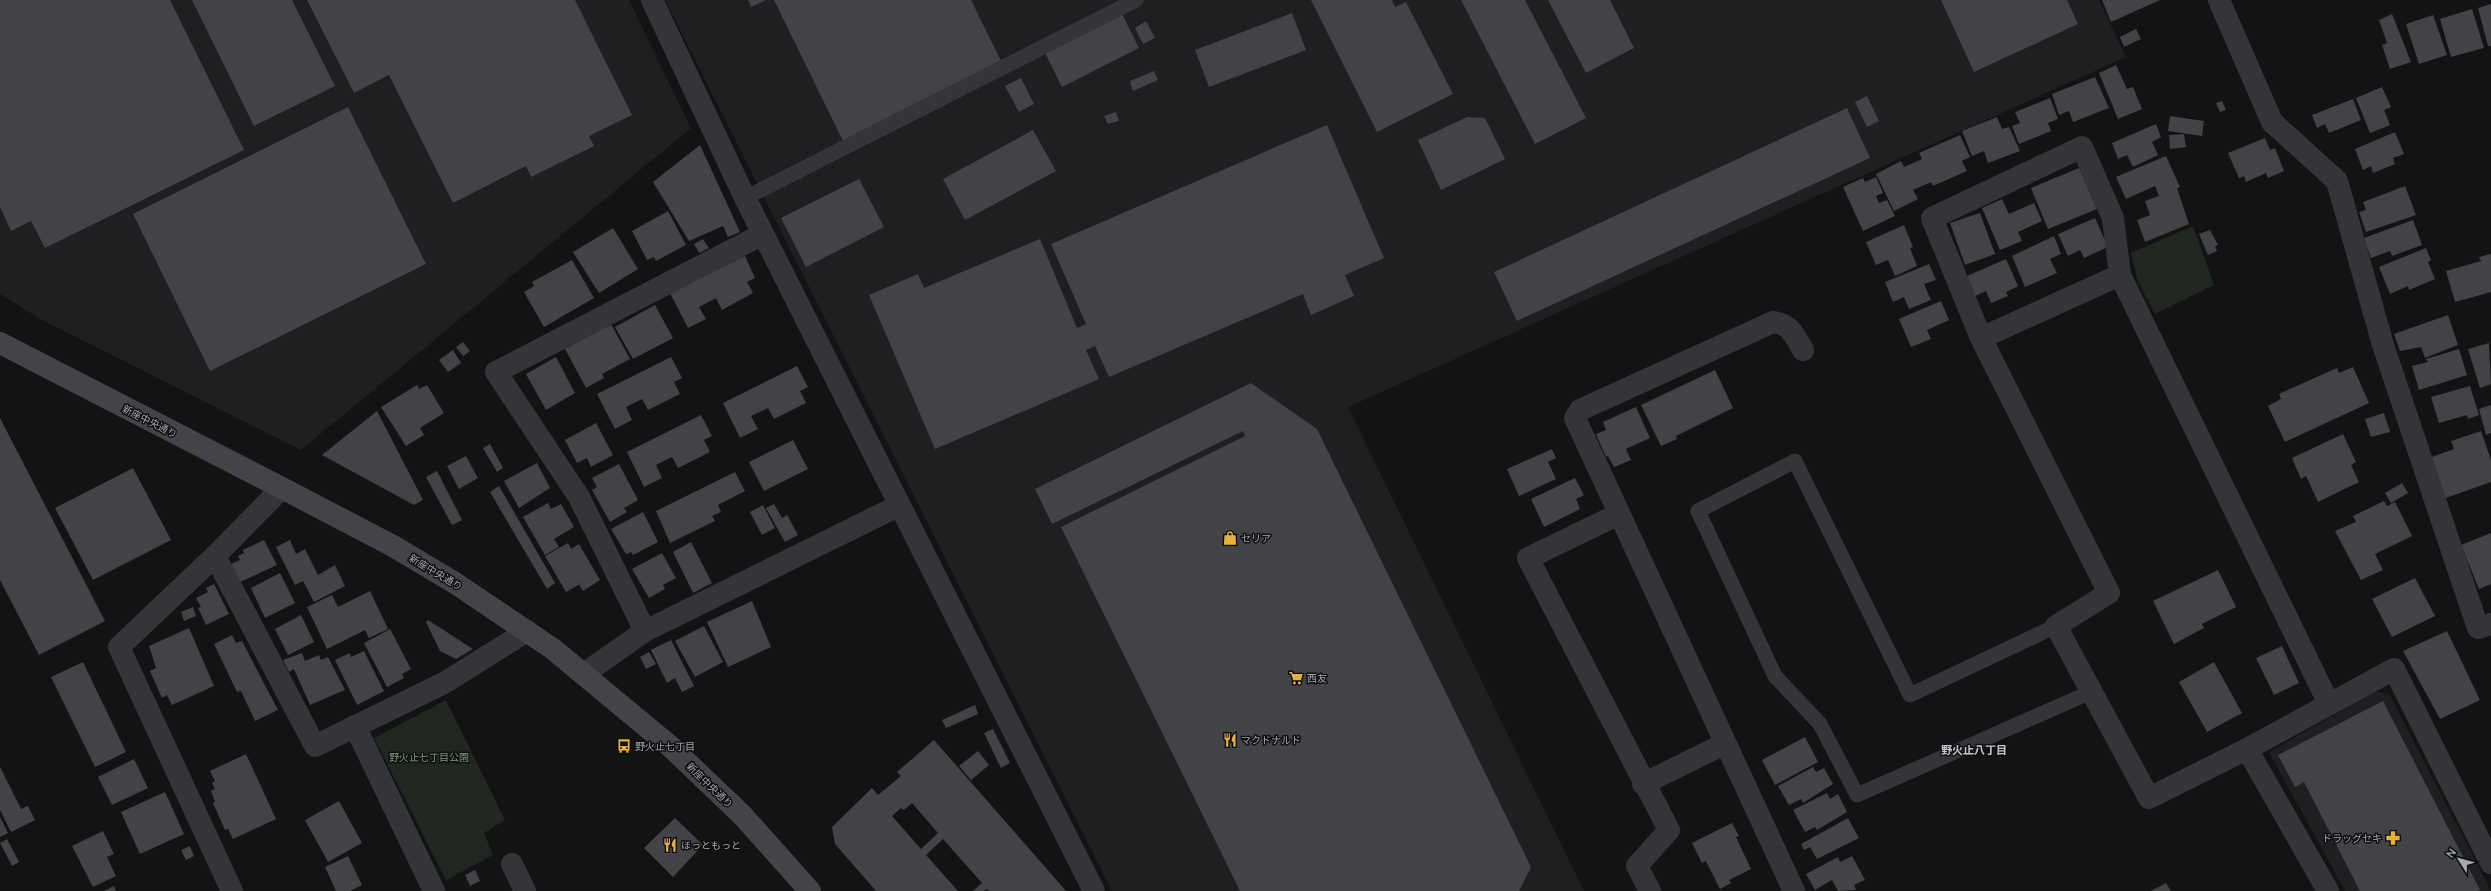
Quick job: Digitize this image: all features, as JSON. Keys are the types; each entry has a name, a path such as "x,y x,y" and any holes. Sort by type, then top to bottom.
{"street":[{"path":"652,0 745,198 898,506 1094,891"},
{"path":"2219,0 2272,122 2337,181 2383,345 2478,628 2491,624"},
{"path":"2329,704 2120,276 2113,218 2082,147 1932,218 1980,338 2110,593 2056,626 2149,798 2247,749 2394,669 2491,863"},
{"path":"646,632 579,497 496,372 763,234"},
{"path":"1980,338 2120,276"},
{"path":"1794,891 1724,744 1575,418 1580,410 1772,322 1782,323 1791,328 1803,350"},
{"name":"新座中央通り","path":"0,343 393,546 455,583 527,631 585,673 671,747 742,816 810,891"},
{"path":"232,891 119,646 215,556 282,488"},
{"path":"585,673 646,632 898,506"},
{"path":"1619,514 1528,558 1668,830 1637,866 1650,891"},
{"path":"215,556 315,746 444,683 527,631"},
{"path":"355,726 434,891"},
{"path":"1643,784 1724,744"},
{"path":"2247,749 2328,891"},
{"path":"512,864 525,891"}],"lane":[{"path":"745,198 1136,0"},
{"path":"2056,626 1910,696 1795,462 1698,511 1775,676 1820,724 1857,795 2091,692"}],"shaded area":[{"path":"0,0 629,0 691,128 301,450 40,319 0,294"},
{"path":"665,0 2099,0 2126,57 1348,407 1584,891 1112,891"},
{"name":"ドラッグセキ","path":"2376,691 2390,695 2491,891 2345,891 2269,752"}],"green space":[{"path":"2193,226 2214,285 2155,314 2138,282 2131,253"},
{"name":"野火止七丁目公園","path":"446,700 505,820 484,833 493,855 446,880 374,738"}],"building":[{"path":"0,0 170,0 244,150 45,248 31,221 11,231 0,207"},
{"path":"192,0 292,0 335,86 254,126"},
{"path":"307,0 575,0 632,115 589,136 594,146 531,177 526,166 453,203 389,75 354,93"},
{"path":"748,0 766,0 751,7"},
{"path":"774,0 971,0 1002,63 843,141"},
{"path":"1311,0 1392,0 1395,7 1406,2 1453,94 1377,132"},
{"path":"1461,0 1525,0 1586,118 1535,144"},
{"path":"1548,0 1610,0 1634,48 1586,73"},
{"path":"1941,0 2067,0 2078,24 1974,72"},
{"path":"2102,0 2160,0 2111,22"},
{"path":"2491,4 2491,46 2488,46 2478,8"},
{"path":"2472,9 2484,48 2451,57 2440,19"},
{"path":"1292,13 1306,50 1209,87 1195,50"},
{"path":"1122,14 1139,48 1062,87 1045,53"},
{"path":"2392,14 2411,62 2390,69 2382,45 2387,43 2379,20"},
{"path":"2433,15 2447,55 2419,64 2406,24"},
{"path":"1146,21 1155,38 1143,44 1135,28"},
{"path":"2136,29 2141,39 2124,47 2120,37"},
{"path":"2116,65 2127,89 2133,87 2142,109 2118,119 2099,73"},
{"path":"1154,71 1158,80 1133,91 1130,81"},
{"path":"2095,77 2109,108 2073,122 2069,111 2059,115 2052,94"},
{"path":"1021,78 1034,104 1019,112 1005,86"},
{"path":"2382,87 2391,107 2384,110 2390,125 2370,133 2356,98"},
{"path":"1867,96 1879,121 1867,127 1855,102"},
{"path":"2050,98 2058,119 2048,123 2051,131 2019,144 2012,126 2020,123 2015,112"},
{"path":"2353,99 2361,120 2329,133 2325,124 2317,128 2312,115"},
{"path":"2222,101 2226,110 2220,112 2216,103"},
{"path":"348,107 426,264 210,371 133,214"},
{"path":"1847,108 1870,158 1517,321 1494,272"},
{"path":"1116,112 1119,121 1108,124 1104,116"},
{"path":"2170,116 2204,121 2202,136 2168,131"},
{"path":"1467,117 1485,118 1505,159 1441,190 1418,140"},
{"path":"1997,117 2002,129 2009,127 2020,151 1988,163 1984,151 1972,156 1962,131"},
{"path":"2156,124 2161,137 2152,142 2158,155 2133,167 2127,155 2118,159 2112,143"},
{"path":"1327,125 1384,258 1345,275 1354,296 1311,315 1303,294 1109,377 1095,346 1086,350 1099,379 935,449 869,295 918,274 924,288 1040,239 1077,328 1086,324 1051,244"},
{"path":"1033,130 1056,171 965,220 943,179"},
{"path":"2395,132 2404,154 2393,158 2395,164 2373,173 2371,166 2363,170 2355,149"},
{"path":"2184,134 2186,147 2170,149 2169,135"},
{"path":"1960,135 1970,157 1962,161 1967,171 1933,186 1931,182 1913,190 1918,199 1894,211 1876,174 1901,161 1904,167 1922,159 1919,153"},
{"path":"2265,138 2270,150 2275,148 2284,171 2268,178 2266,173 2246,182 2244,176 2239,178 2228,153"},
{"path":"700,145 740,232 728,237 723,226 689,241 653,182"},
{"path":"2166,156 2180,187 2177,188 2189,224 2145,242 2137,220 2150,215 2145,201 2159,196 2155,186 2126,199 2116,177"},
{"path":"2079,168 2097,209 2048,229 2031,188"},
{"path":"1876,177 1883,193 1876,196 1879,203 1887,200 1895,216 1863,231 1843,187 1863,178 1865,182"},
{"path":"859,179 884,227 806,267 781,218"},
{"path":"2405,186 2416,215 2366,232 2359,212 2366,210 2363,202"},
{"path":"2002,199 2009,214 2034,203 2042,221 2018,232 2022,241 2000,250 1982,208"},
{"path":"668,211 686,245 656,261 654,257 647,260 632,231"},
{"path":"1980,213 1995,254 1965,265 1950,223"},
{"path":"2095,218 2108,247 2084,258 2080,250 2068,256 2058,234"},
{"path":"2413,220 2422,245 2392,256 2390,251 2371,258 2364,238"},
{"path":"1904,225 1913,247 1910,248 1917,266 1895,276 1888,260 1876,265 1866,242"},
{"path":"613,228 638,269 599,293 573,252"},
{"path":"2210,230 2218,245 2215,246 2217,251 2208,255 2199,234"},
{"path":"2054,236 2061,254 2050,259 2057,273 2025,287 2012,256"},
{"path":"703,239 709,248 699,253 694,244"},
{"path":"2426,248 2431,260 2428,262 2435,279 2409,290 2408,286 2390,294 2379,267"},
{"path":"2491,254 2491,292 2455,302 2446,271 2481,261 2479,257"},
{"path":"745,256 755,278 747,282 753,293 722,310 716,298 699,307 706,319 688,328 670,293"},
{"path":"2006,259 2018,286 2006,292 2008,296 1991,303 1986,291 1975,296 1967,276"},
{"path":"572,260 594,298 544,327 524,292 534,286 532,282"},
{"path":"1929,264 1936,280 1924,284 1931,300 1909,309 1904,297 1893,302 1885,282"},
{"path":"1941,301 1949,320 1927,330 1931,339 1911,347 1899,319"},
{"path":"655,305 673,338 633,359 615,327"},
{"path":"2448,315 2458,345 2425,358 2421,347 2400,351 2394,334"},
{"path":"611,324 630,359 602,374 604,378 586,388 565,349"},
{"path":"463,342 470,351 463,356 456,347"},
{"path":"2489,343 2491,384 2480,388 2468,349"},
{"path":"2459,349 2467,375 2419,390 2412,366 2428,362 2426,359"},
{"path":"453,350 461,363 448,372 439,360"},
{"path":"556,357 575,393 546,410 526,374"},
{"path":"671,357 682,378 674,382 680,394 648,410 642,399 626,407 632,420 615,429 597,394"},
{"path":"797,366 808,387 800,391 806,403 774,419 768,408 751,416 758,429 740,438 723,403"},
{"path":"2353,367 2369,403 2285,442 2268,406 2281,399 2279,394 2337,368 2339,373"},
{"path":"1715,370 1733,408 1676,436 1677,439 1661,446 1641,405"},
{"path":"1251,383 1317,429 1531,867 1519,891 1240,891 1061,527 1245,436 1243,431 1052,524 1035,489"},
{"path":"417,385 419,389 427,385 444,413 420,428 424,435 406,446 381,407"},
{"path":"2470,386 2479,415 2468,419 2467,415 2439,423 2431,397"},
{"path":"2491,405 2491,433 2486,435 2479,409"},
{"path":"1636,407 1650,438 1626,449 1631,460 1614,467 1608,456 1606,457 1596,434 1606,430 1603,422"},
{"path":"377,411 423,500 414,505 322,455"},
{"path":"2384,413 2390,432 2371,437 2365,419"},
{"path":"701,415 712,436 704,440 710,452 678,468 672,457 656,465 662,478 644,487 627,452"},
{"path":"0,418 105,621 39,655 0,580"},
{"path":"596,423 613,455 591,467 587,458 577,463 565,440"},
{"path":"2481,431 2491,460 2491,482 2443,499 2429,458 2454,449 2451,441"},
{"path":"2343,434 2356,462 2351,465 2359,482 2318,502 2306,476 2301,479 2292,458"},
{"path":"793,440 808,469 764,491 749,462"},
{"path":"490,444 503,468 497,472 483,448"},
{"path":"1552,449 1556,458 1548,462 1556,479 1519,496 1507,469"},
{"path":"466,456 478,478 459,489 447,466"},
{"path":"537,463 550,488 519,508 504,481"},
{"path":"619,464 638,500 624,508 627,512 610,522 592,490 597,487 592,478"},
{"path":"133,468 171,540 93,580 55,508"},
{"path":"437,471 462,520 452,525 426,477"},
{"path":"735,472 745,491 718,505 721,512 712,516 715,521 670,543 656,511"},
{"path":"1575,478 1584,495 1576,499 1580,509 1544,527 1531,499"},
{"path":"2402,483 2408,493 2391,503 2385,493"},
{"path":"499,486 555,583 547,589 490,492"},
{"path":"2384,501 2387,506 2395,502 2412,536 2375,554 2383,570 2361,580 2335,531 2356,522 2353,516"},
{"path":"548,503 551,509 561,504 574,527 554,539 559,547 545,555 523,517"},
{"path":"774,504 782,518 787,515 798,535 785,542 766,508"},
{"path":"763,505 775,528 762,535 750,512"},
{"path":"643,512 658,542 633,555 631,552 626,554 611,529"},
{"path":"2491,533 2491,584 2479,589 2461,545"},
{"path":"264,540 277,565 238,583 229,565 240,560 238,556 244,553 243,550"},
{"path":"290,540 296,554 305,549 318,575 335,565 345,586 314,602 303,581 295,585 276,547"},
{"path":"691,542 712,583 693,593 673,552"},
{"path":"568,543 571,549 579,544 600,580 583,591 579,585 589,579 566,592 545,556"},
{"path":"662,553 676,578 663,585 665,589 649,598 632,569"},
{"path":"2218,570 2236,607 2202,624 2204,628 2174,644 2153,601"},
{"path":"280,573 295,603 265,618 251,588"},
{"path":"2415,578 2435,616 2392,637 2372,599"},
{"path":"214,584 229,614 206,625 198,608 201,607 196,598 208,592 206,588"},
{"path":"370,591 388,629 369,638 365,630 327,649 307,607 332,595 338,607"},
{"path":"752,601 771,647 728,667 707,622"},
{"path":"193,607 196,616 184,621 181,612"},
{"path":"301,615 314,642 288,655 275,629"},
{"path":"428,620 473,649 456,659 440,651 426,622"},
{"path":"704,626 723,662 695,677 675,641"},
{"path":"189,628 214,686 172,705 167,695 162,698 150,671 156,668 149,646"},
{"path":"390,629 411,669 402,674 404,678 387,687 364,643"},
{"path":"2447,631 2480,700 2440,719 2403,651"},
{"path":"232,635 236,643 242,641 278,710 255,721 241,691 237,692 214,644"},
{"path":"671,640 694,686 682,692 675,678 667,683 651,650"},
{"path":"2282,646 2299,683 2274,695 2256,658"},
{"path":"364,651 384,691 357,705 335,660 350,653 351,657"},
{"path":"649,652 656,664 646,669 640,657"},
{"path":"302,653 305,661 319,655 321,660 328,657 345,690 310,705 294,669 289,672 283,660"},
{"path":"83,662 126,752 95,767 51,677"},
{"path":"2214,662 2242,713 2207,732 2179,682"},
{"name":"ドラッグセキ","path":"2383,701 2480,890 2360,891 2304,782 2295,787 2278,755"},
{"path":"975,705 978,714 946,728 942,720"},
{"path":"993,729 1010,763 1001,768 984,733"},
{"path":"1805,737 1818,762 1775,785 1762,760"},
{"path":"934,740 1066,891 989,891 987,889 984,891 973,891 982,883 943,839 926,855 958,891 876,891 835,844 832,827 872,788 878,795 901,776 897,772","holes":["912,803 938,833 921,849 892,816 901,808 904,810"]},
{"path":"978,751 989,765 971,780 959,766"},
{"path":"246,754 276,819 233,839 228,829 225,830 213,803 215,802 211,791 215,789 212,783 215,781 210,771"},
{"path":"134,759 148,788 112,805 98,777"},
{"path":"0,767 21,809 28,806 35,820 11,832 0,810"},
{"path":"1813,767 1816,772 1824,768 1833,784 1803,803 1801,799 1789,805 1778,786"},
{"path":"165,792 184,834 140,854 121,812"},
{"path":"1827,793 1830,799 1838,794 1847,812 1817,830 1815,827 1805,832 1793,810"},
{"path":"339,801 362,843 328,862 305,820"},
{"path":"0,817 8,833 0,837"},
{"path":"675,818 703,845 673,877 644,848"},
{"path":"1848,818 1859,838 1817,859 1810,847 1804,850 1801,844"},
{"path":"1732,823 1739,836 1736,837 1751,869 1729,880 1731,883 1720,889 1706,861 1702,863 1692,843"},
{"path":"103,831 114,854 107,857 116,876 93,887 72,846"},
{"path":"7,839 19,862 12,866 0,843"},
{"path":"190,846 194,856 186,860 181,850"},
{"path":"348,856 362,885 350,891 336,891 325,867"},
{"path":"1852,856 1865,880 1854,885 1856,890 1838,891 1832,880 1815,890 1806,874 1838,857 1840,862"},
{"path":"475,870 480,881 470,886 465,875"},
{"path":"2166,883 2171,891 2151,891"},
{"path":"114,886 116,891 104,891"}],"place":[{"name":"セリア","path":"1230,538"},
{"name":"西友","path":"1296,678"},
{"name":"マクドナルド","path":"1230,740"},
{"name":"野火止七丁目","path":"624,746"},
{"name":"ドラッグセキ","path":"2393,838"},
{"name":"ほっともっと","path":"670,845"}],"district":[{"name":"野火止八丁目","path":"1974,750"}]}
